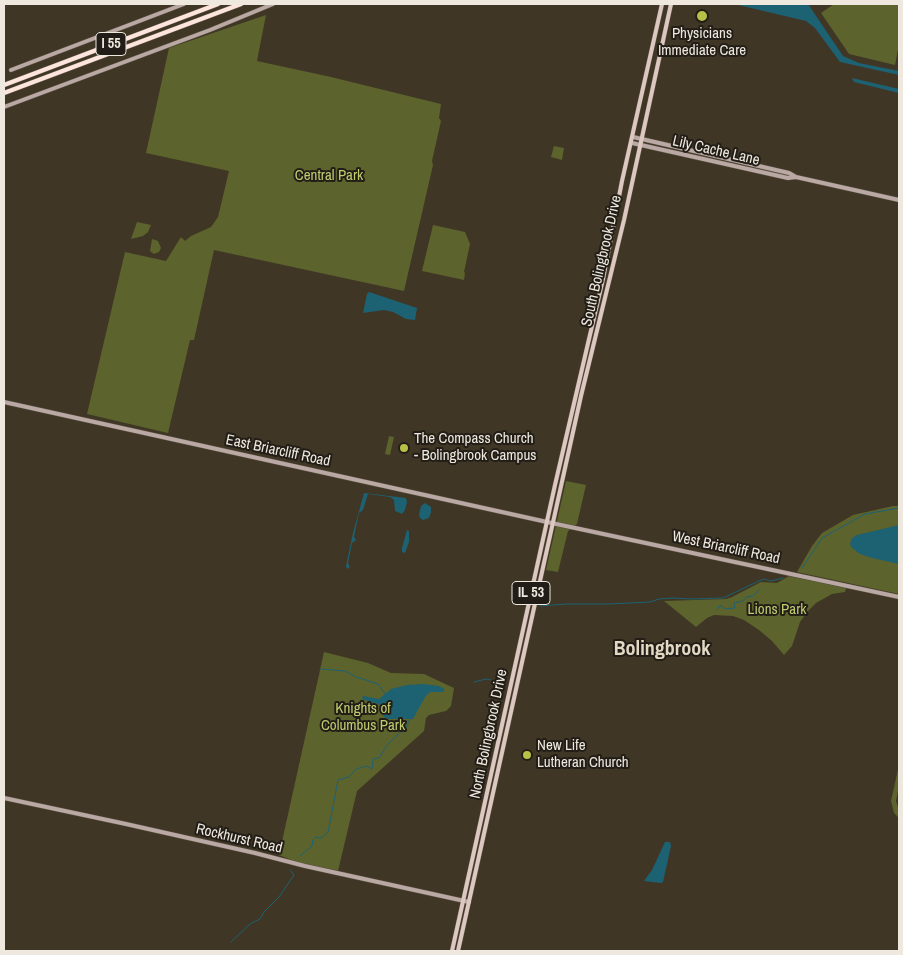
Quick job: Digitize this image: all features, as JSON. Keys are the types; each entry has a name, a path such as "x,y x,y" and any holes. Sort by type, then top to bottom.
{"highway":[{"name":"I 55","path":"4,85 218,4"},
{"name":"I 55","path":"4,93 241,4"}],"main road":[{"name":"South Bolingbrook Drive","path":"547,522 594,321 662,4"},
{"name":"South Bolingbrook Drive","path":"553,523 581,396 641,145 671,4"},
{"name":"North Bolingbrook Drive","path":"452,951 547,522"},
{"name":"North Bolingbrook Drive","path":"458,951 553,523"}],"street":[{"path":"10,70 184,4"},
{"path":"4,107 210,30 273,4"},
{"name":"Lily Cache Lane","path":"633,137 899,200"},
{"name":"Lily Cache Lane","path":"632,143 788,178 796,177"},
{"name":"East Briarcliff Road","path":"4,402 547,522"},
{"name":"West Briarcliff Road","path":"547,522 899,597"},
{"name":"Rockhurst Road","path":"4,798 469,902"}],"green space":[{"path":"834,4 899,4 899,44 895,65 849,54 821,13"},
{"name":"Central Park","path":"266,15 257,61 441,104 439,118 441,121 432,161 433,165 404,291 214,250 194,340 190,340 168,433 87,414 125,252 166,261 181,237 185,241 191,236 211,227 218,217 229,171 146,153 169,48"},
{"path":"554,146 564,148 562,160 551,157"},
{"path":"137,222 151,225 148,232 143,236 131,239"},
{"path":"433,225 465,232 470,244 464,280 422,271"},
{"path":"152,239 158,241 161,248 159,252 154,254 150,251"},
{"path":"389,436 394,437 390,455 385,454"},
{"path":"566,481 586,485 577,524 568,531 558,572 546,570"},
{"path":"899,506 899,594 797,572 822,533 853,515"},
{"name":"Lions Park","path":"789,576 846,588 845,592 832,594 816,603 808,611 800,622 792,646 784,655 772,641 744,620 733,616 714,615 696,627 664,601 726,599 761,582 777,583"},
{"name":"Knights of Columbus Park","path":"324,652 368,663 391,673 424,674 454,688 451,706 446,711 429,715 426,718 424,731 357,791 338,871 296,862 279,855"},
{"path":"899,765 899,786 896,801 899,818 894,813 891,801"}],"water":[{"path":"734,4 808,4 843,56 859,63 899,71 899,75 840,62 815,28 806,21"},
{"path":"852,78 899,89 899,93 854,82"},
{"path":"369,292 417,308 415,320 406,319 393,312 384,310 363,313"},
{"path":"364,493 406,498 407,502 402,514 395,511 394,500 390,497 368,494 363,510 359,513 354,537 356,540 352,543 348,563 350,567 347,569 346,566 353,533"},
{"path":"425,503 431,507 431,512 429,518 423,520 419,514 421,506"},
{"path":"899,525 899,564 860,554 850,544 852,538 857,535"},
{"path":"407,530 409,531 409,542 405,553 402,552 402,548"},
{"path":"423,684 439,686 444,689 444,692 430,692 425,697 413,719 388,719 384,717 378,704 362,699 363,696 379,699 391,689"},
{"path":"665,842 670,842 671,846 663,882 644,881 652,870"}],"waterway":[{"path":"802,568 822,538 865,514 899,508"},
{"path":"540,606 650,602 672,598 723,598 764,579 771,581 783,578"},
{"path":"717,610 719,606 725,609 735,608 734,603 753,596 759,590"},
{"path":"321,669 345,671 356,677 378,684 386,695"},
{"path":"474,682 486,679 505,683"},
{"path":"300,856 312,846 313,840 316,837 321,838 328,832 338,780 349,777 356,769 367,766 372,769 373,759 379,758 387,745 407,726 410,719"},
{"path":"231,942 250,924 260,919 264,912 279,897 294,875 290,870"}],"place":[{"name":"Physicians Immediate Care","path":"702,16"},
{"name":"The Compass Church - Bolingbrook Campus","path":"404,448"},
{"name":"New Life Lutheran Church","path":"527,755"}],"district":[{"name":"Bolingbrook","path":"662,650"}]}
